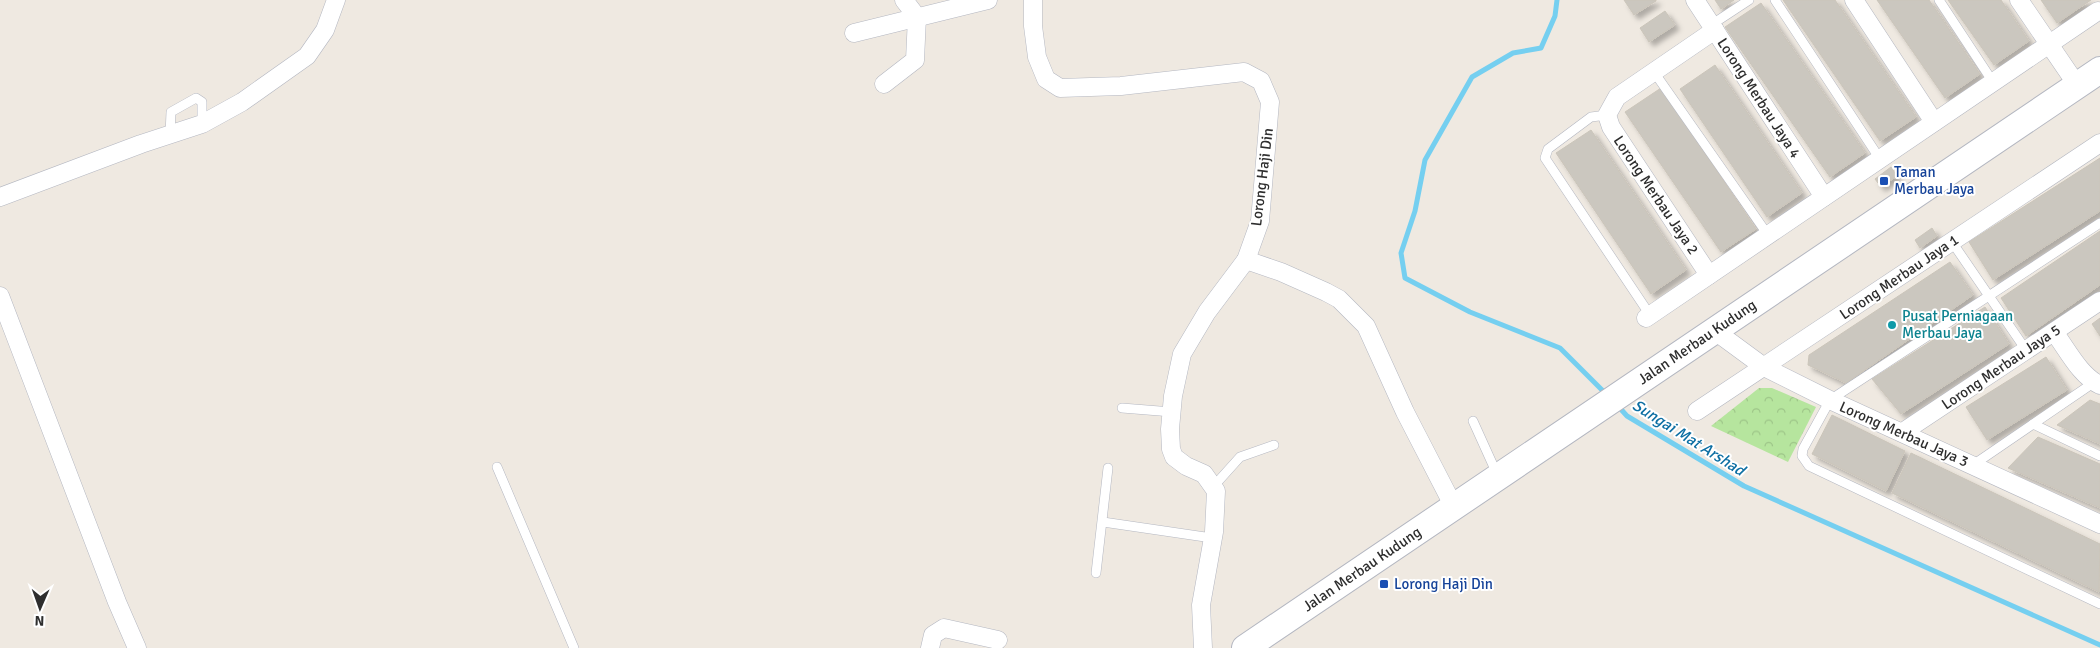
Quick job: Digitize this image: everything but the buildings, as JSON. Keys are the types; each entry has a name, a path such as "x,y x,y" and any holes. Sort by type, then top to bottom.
{"main road":[{"name":"Jalan Merbau Kudung","path":"1245,648 2100,70"}],"street":[{"path":"0,197 48,178 202,124 242,102 307,56 325,30 336,0"},
{"path":"884,84 915,60 917,17 904,0"},
{"path":"854,34 988,0"},
{"name":"Lorong Haji Din","path":"1033,0 1037,57 1046,80 1060,88 1122,86 1244,72 1261,82 1270,102 1260,221 1246,260 1207,312 1182,354 1172,412 1171,449 1174,457 1186,466 1204,474 1213,486"},
{"name":"Lorong Merbau Jaya 4","path":"1695,0 1824,197"},
{"path":"1854,0 1934,122"},
{"path":"2019,0 2077,85"},
{"path":"1648,316 2049,44 2098,7"},
{"path":"1607,115 1617,97 1713,28"},
{"name":"Lorong Merbau Jaya 2","path":"1607,115 1611,127 1709,274"},
{"name":"Lorong Merbau Jaya 1","path":"1697,412 2100,143"},
{"path":"1246,260 1281,272 1339,299 1366,326 1405,412 1454,507"},
{"path":"0,296 117,602 137,648"},
{"name":"Lorong Merbau Jaya 5","path":"1903,432 2100,301"},
{"name":"Lorong Merbau Jaya 3","path":"1715,330 1764,367 1830,400 2100,524"},
{"path":"2054,332 2075,362 2098,382"},
{"path":"1203,648 1201,605 1216,509 1216,491 1213,486"},
{"path":"932,641 944,628 998,640"}],"lane":[{"path":"1713,28 1749,0"},
{"path":"1775,0 1880,159"},
{"path":"1938,0 1993,82"},
{"path":"1654,72 1768,235"},
{"path":"170,135 170,112 196,98 202,102 202,124"},
{"path":"1607,115 1591,117 1548,149 1545,158 1648,316"},
{"path":"2100,223 1830,400 1802,456 1809,466 2100,604"},
{"path":"1952,242 2026,350"},
{"path":"1973,465 2098,382"},
{"path":"1122,408 1172,412"},
{"path":"1473,421 1499,477"},
{"path":"2033,424 2100,456"},
{"path":"1213,486 1240,457 1274,445"},
{"path":"498,467 574,648"},
{"path":"1096,573 1104,522 1108,468"},
{"path":"1104,522 1212,538"}],"green space":[{"path":"1759,388 1772,388 1816,407 1788,462 1711,426"}],"waterway":[{"name":"Sungai Mat Arshad","path":"1557,0 1555,16 1541,48 1513,53 1472,77 1425,160 1415,211 1401,253 1405,278 1470,312 1560,348 1607,395"},
{"name":"Sungai Mat Arshad","path":"1618,406 1627,416 1744,486 2100,645"}],"place":[{"name":"Taman Merbau Jaya","path":"1884,181"},
{"name":"Pusat Perniagaan Merbau Jaya","path":"1892,325"},
{"name":"Lorong Haji Din","path":"1384,584"}]}
